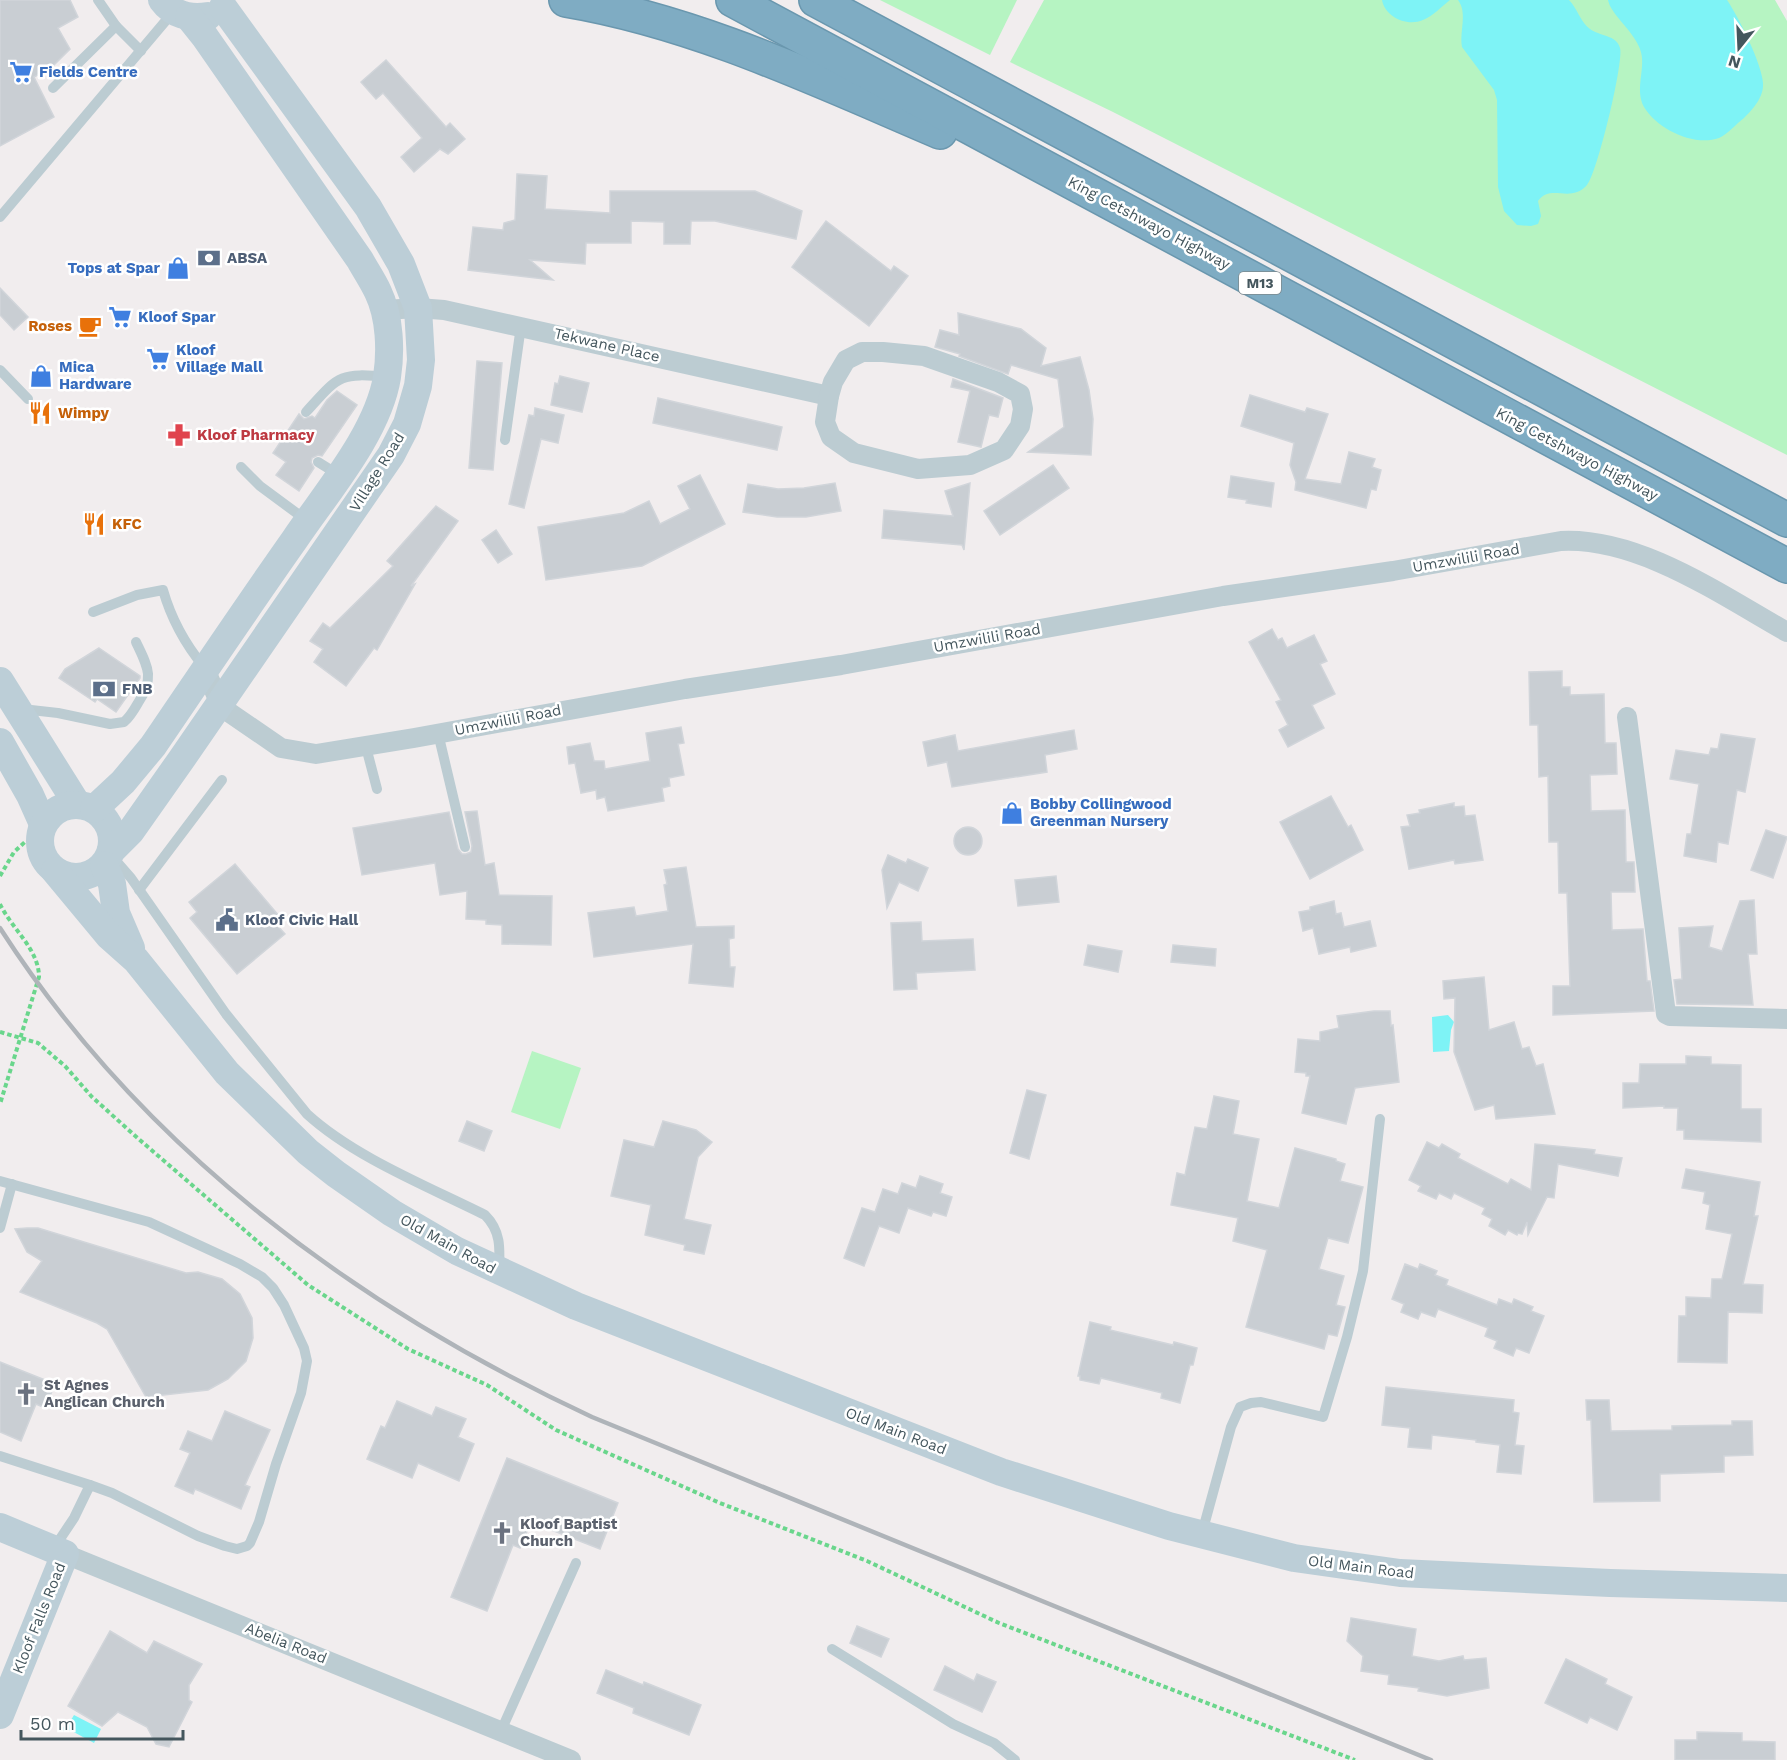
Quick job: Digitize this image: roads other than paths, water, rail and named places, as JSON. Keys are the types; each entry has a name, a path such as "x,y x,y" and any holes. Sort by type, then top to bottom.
{"highway":[{"path":"566,0 643,17 698,33 758,55 1143,220"},
{"name":"King Cetshwayo Highway","path":"733,0 1787,567"},
{"name":"M13","path":"816,0 1787,520"}],"street":[{"path":"175,9 207,16 226,4"},
{"name":"Village Road","path":"109,856 131,831 375,480 407,424 418,386 421,360 418,308 401,264 368,207 226,4"},
{"name":"Village Road","path":"86,807 123,782 139,764 307,520 329,469 374,416 387,377 389,346 384,310 378,293 360,260 205,37 175,9"},
{"name":"Tekwane Place","path":"384,310 418,308 444,310 829,396"},
{"path":"862,352 883,352 924,356 998,382 1020,394 1023,409 1020,426 1004,450 970,465 918,469 854,453 831,437 825,422 829,396 833,382 846,360 862,352"},
{"name":"Umzwilili Road","path":"205,669 220,704 281,748 316,754 685,689 841,665 1223,596 1393,571 1561,541 1591,541 1613,545 1640,555 1704,585 1787,632"},
{"path":"0,681 86,807 108,823 111,832 109,856 85,877 64,876 47,864 42,855 41,829 30,795 3,752"},
{"path":"1628,717 1666,1014 1670,1016 1787,1019"},
{"path":"41,829 57,809 86,807"},
{"name":"Old Main Road","path":"109,856 116,913 136,960"},
{"name":"Old Main Road","path":"55,871 109,936 136,960 227,1073 308,1152 392,1213 457,1251 499,1272 609,1319 1001,1472 1169,1526 1294,1558 1400,1573 1610,1583 1787,1588"},
{"name":"Abelia Road","path":"0,1527 571,1760"},
{"name":"Kloof Falls Road","path":"0,1715 59,1551"}],"lane":[{"path":"98,0 116,26 141,51"},
{"path":"0,217 175,9"},
{"path":"52,88 116,26"},
{"path":"506,440 521,326"},
{"path":"0,370 28,399"},
{"path":"306,412 340,378 361,374 387,377"},
{"path":"241,467 260,486 307,520"},
{"path":"93,612 137,595 163,590 169,609 191,651 205,669"},
{"path":"17,709 58,713 110,724 124,722 130,717 148,686 146,664 136,642"},
{"path":"438,734 465,847"},
{"path":"366,747 377,789"},
{"path":"139,890 222,780"},
{"path":"109,856 121,865 226,1014 306,1114 321,1128 379,1162 485,1215 494,1227 501,1244 499,1272"},
{"path":"1202,1534 1231,1427 1240,1407 1261,1402 1323,1418 1347,1337 1363,1271 1380,1119"},
{"path":"0,1180 149,1222 240,1264 262,1277 273,1288 284,1305 304,1348 307,1361 301,1393 259,1522 250,1543 243,1548 231,1547 198,1536 112,1493 0,1456"},
{"path":"0,1228 12,1184"},
{"path":"59,1551 90,1485"},
{"path":"501,1731 576,1563"},
{"path":"832,1649 953,1724 994,1743 1015,1760"}],"water":[{"path":"1382,0 1450,0 1427,18 1410,22 1392,16"},
{"path":"1458,0 1569,0 1587,26 1615,41 1620,48 1614,95 1603,141 1591,177 1587,185 1574,193 1555,193 1543,196 1538,201 1541,216 1538,224 1517,225 1504,211 1498,187 1497,100 1494,90 1462,47 1463,17"},
{"path":"1608,0 1727,0 1749,40 1762,75 1762,93 1754,107 1719,138 1699,140 1667,129 1644,107 1640,92 1642,56 1640,49 1613,11"},
{"path":"1448,1015 1454,1022 1449,1051 1433,1052 1432,1017"},
{"path":"74,1715 101,1729 94,1743 70,1730 65,1732 63,1730"}],"railway":[{"path":"0,928 57,1008 119,1082 187,1151 261,1214 338,1272 420,1325 505,1373 592,1417 1431,1760"}],"place":[{"name":"Fields Centre","path":"21,72"},
{"name":"ABSA","path":"209,258"},
{"name":"Tops at Spar","path":"178,268"},
{"name":"Kloof Spar","path":"120,317"},
{"name":"Roses","path":"90,326"},
{"name":"Kloof Village Mall","path":"158,359"},
{"name":"Mica Hardware","path":"41,376"},
{"name":"Wimpy","path":"40,413"},
{"name":"Kloof Pharmacy","path":"179,435"},
{"name":"KFC","path":"94,524"},
{"name":"FNB","path":"104,689"},
{"name":"Bobby Collingwood Greenman Nursery","path":"1012,813"},
{"name":"Kloof Civic Hall","path":"227,920"},
{"name":"St Agnes Anglican Church","path":"26,1394"},
{"name":"Kloof Baptist Church","path":"502,1533"}]}
